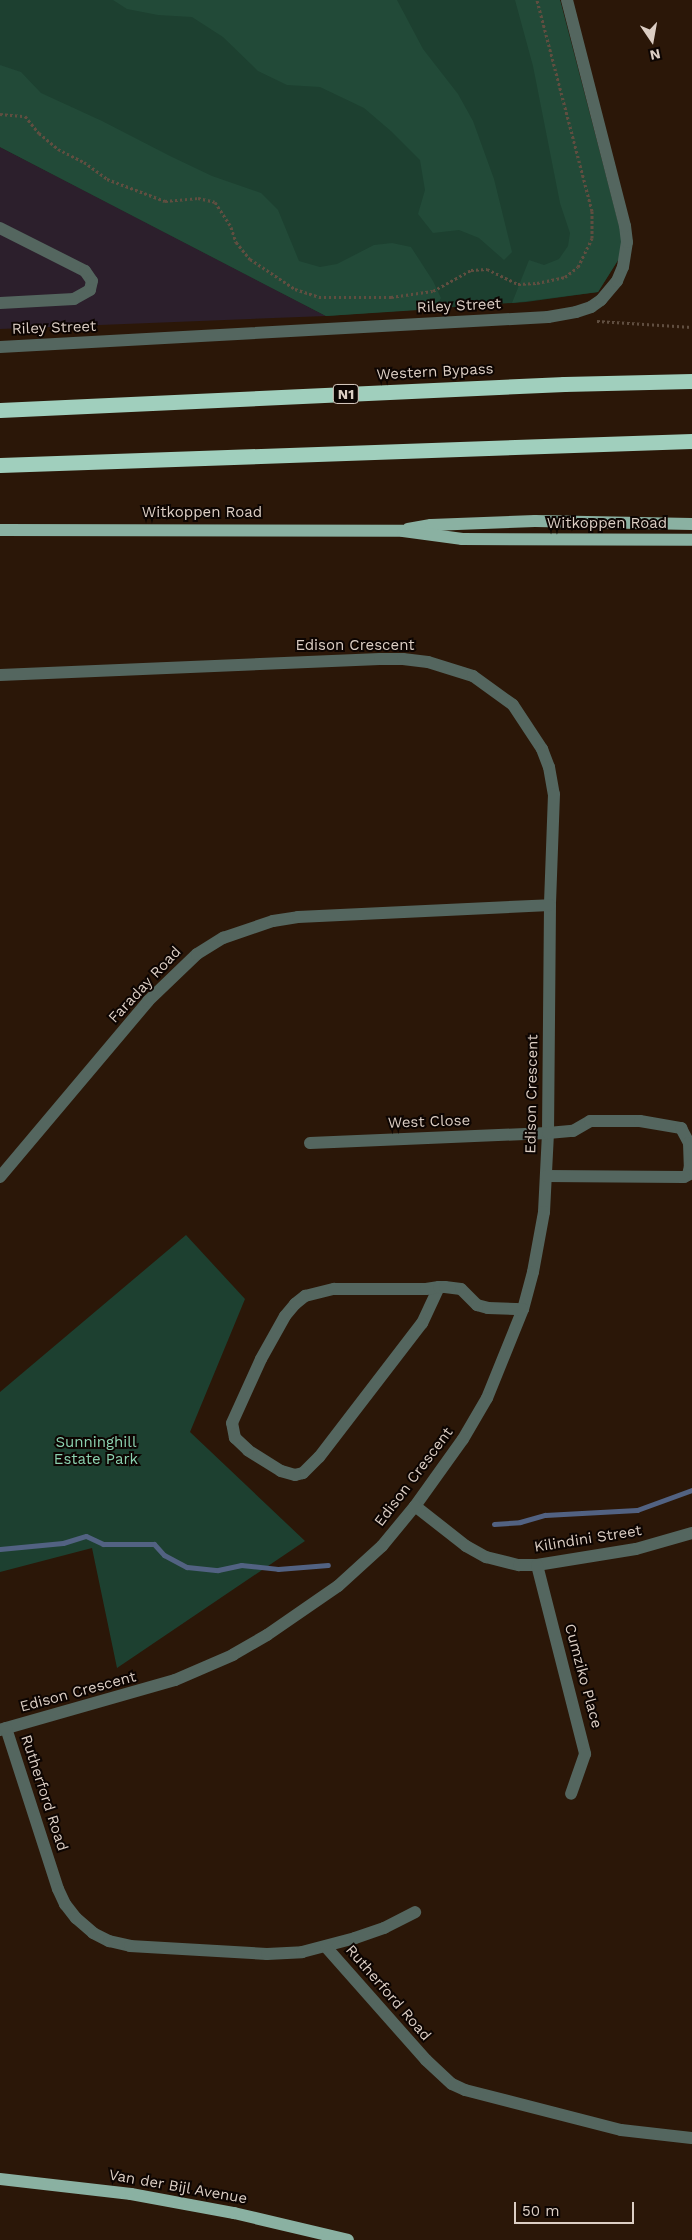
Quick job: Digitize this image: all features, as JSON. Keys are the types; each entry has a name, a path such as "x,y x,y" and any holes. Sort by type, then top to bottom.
{"highway":[{"name":"Western Bypass","path":"0,410 564,384 692,381"},
{"path":"0,464 692,441"}],"main road":[{"name":"Witkoppen Road","path":"403,530 431,525 535,521 692,524"},
{"name":"Witkoppen Road","path":"0,530 403,530 462,539 692,540"},
{"name":"Van der Bijl Avenue","path":"0,2179 131,2194 234,2213 348,2240"}],"street":[{"name":"Riley Street","path":"0,347 548,317 591,307 601,300 616,281 623,266 627,242 625,226 567,0"},
{"path":"0,228 85,271 92,281 90,290 74,299 0,303"},
{"name":"Edison Crescent","path":"0,675 403,658 428,662 473,676 513,705 530,727 549,767 554,794 550,905 548,1133 544,1212 534,1272 523,1309 486,1398 463,1439 415,1506 382,1546 338,1586 306,1610 233,1655 175,1680 3,1729"},
{"name":"Faraday Road","path":"0,1177 154,994 197,954 223,938 265,923 298,917 550,905"},
{"name":"West Close","path":"310,1143 548,1133 573,1131 590,1121 668,1124 681,1128 686,1134 691,1154 688,1175 677,1179 546,1176"},
{"path":"439,1287 422,1323 319,1457 303,1473 295,1475 281,1471 235,1438 232,1423 262,1359 285,1316 305,1296 334,1289 418,1289 439,1287 461,1289 471,1301 482,1306 523,1309"},
{"name":"Kilindini Street","path":"415,1506 466,1546 501,1563 537,1565 636,1549 692,1533"},
{"name":"Cumziko Place","path":"537,1565 584,1748 582,1765 571,1794"},
{"name":"Rutherford Road","path":"3,1729 58,1889 76,1918 93,1933 109,1941 140,1946 267,1954 302,1952 326,1947 426,2060 452,2084 465,2090 621,2130 692,2138"},
{"path":"326,1947 384,1928 416,1912"}],"path":[{"path":"0,114 25,116 39,133 58,149 84,162 107,179 165,201 198,198 216,202 236,242 250,259 295,289 319,297 391,297 433,291 471,270 486,269 518,284 537,283 565,277 578,267 592,238 592,211 538,0"}],"shaded area":[{"path":"0,147 159,229 326,316 0,329"}],"green space":[{"path":"0,0 560,0 625,249 598,292 526,302 326,316 0,147"},
{"path":"113,0 397,0 423,49 458,94 473,121 494,179 512,252 504,260 479,238 459,230 433,233 418,214 425,190 420,160 364,108 320,87 287,85 258,71 223,37 192,17 158,15 127,9"},
{"path":"515,0 560,0 625,249 598,292 512,303 529,260 544,265 559,259 568,246 570,233 560,203 533,66"},
{"path":"0,65 21,72 41,93 212,176 261,193 278,210 299,261 320,267 337,264 374,245 392,243 411,247 433,281 441,298 434,309 326,316 0,147"},
{"name":"Sunninghill Estate Park","path":"186,1235 245,1299 190,1432 305,1541 117,1668 92,1548 0,1572 0,1392"}],"waterway":[{"path":"494,1524 520,1522 545,1515 637,1510 692,1490"},
{"path":"0,1549 63,1543 86,1536 103,1544 154,1544 164,1555 187,1567 218,1570 241,1565 278,1569 328,1565"}]}
